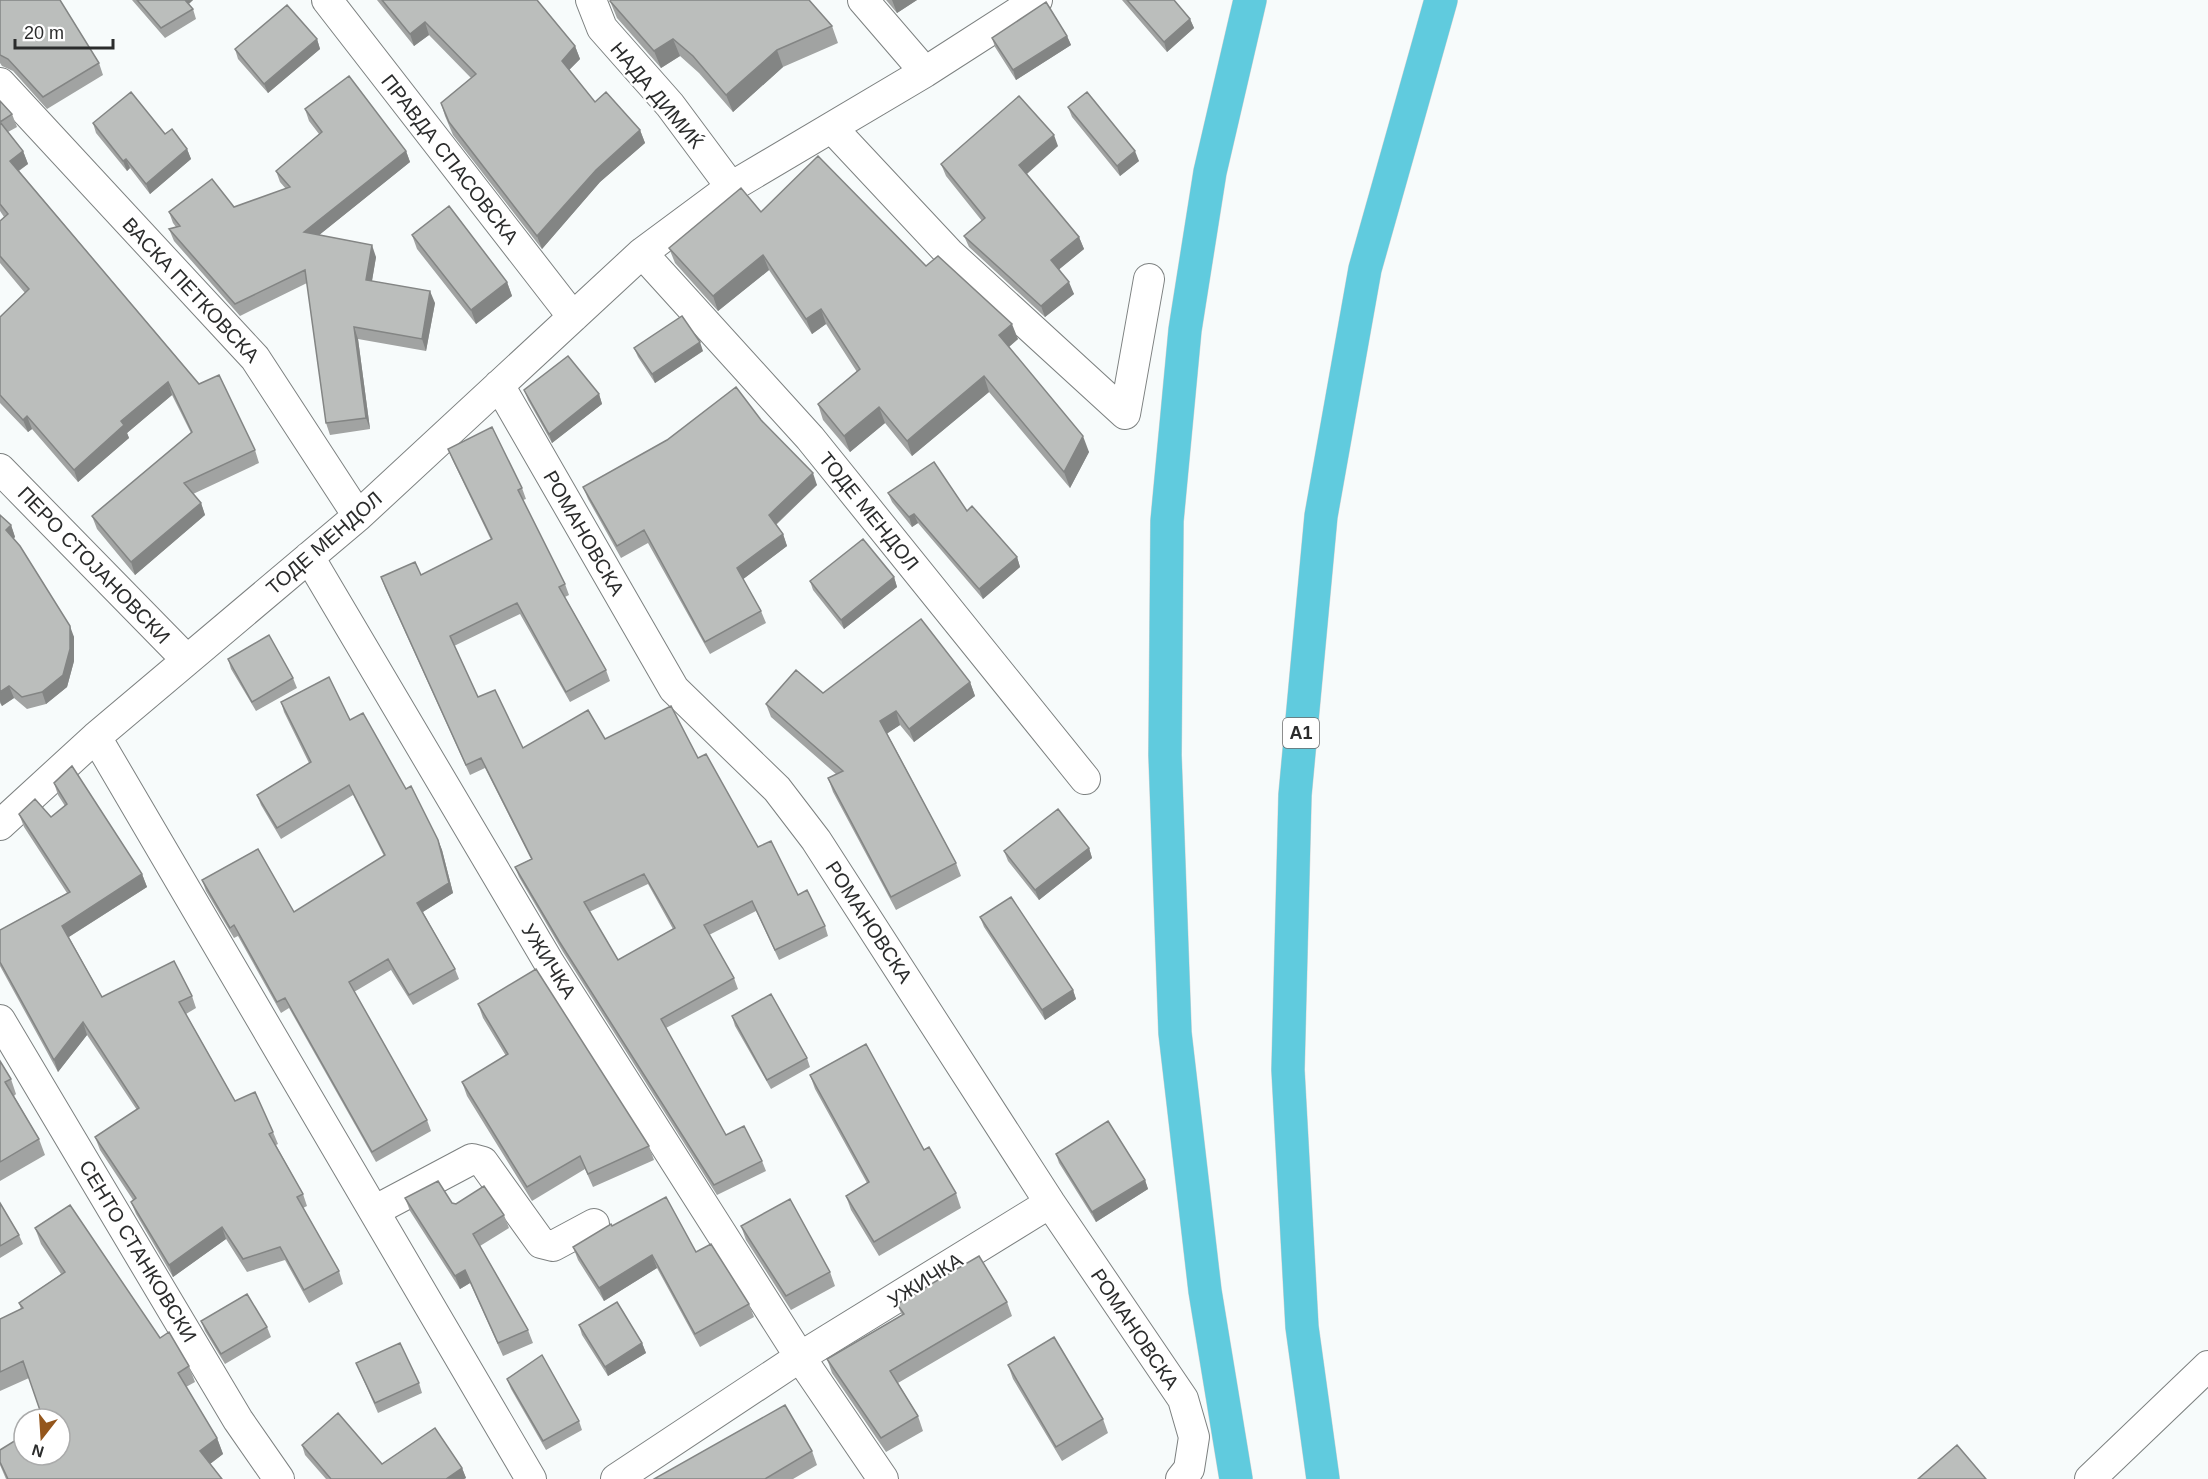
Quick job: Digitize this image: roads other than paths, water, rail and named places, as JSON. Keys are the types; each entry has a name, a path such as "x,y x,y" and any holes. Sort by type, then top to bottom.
{"highway":[{"path":"1236,1479 1205,1291 1175,1033 1165,755 1167,521 1185,330 1205,206 1250,0"},
{"name":"A1","path":"1323,1479 1302,1327 1288,1070 1295,795 1321,516 1365,269 1441,0"}],"street":[{"name":"ПРАВДА СПАСОВСКА","path":"327,0 573,317"},
{"name":"НАДА ДИМИЌ","path":"591,0 602,28 670,105 731,187"},
{"path":"863,0 925,72"},
{"name":"ТОДЕ МЕНДОЛ","path":"0,825 96,737 358,516 642,253 731,187 925,72 1037,0"},
{"name":"ВАСКА ПЕТКОВСКА","path":"0,83 255,358 358,516"},
{"path":"832,128 949,253 1125,414 1149,279"},
{"name":"ТОДЕ МЕНДОЛ","path":"642,253 810,438 1084,779"},
{"name":"РОМАНОВСКА","path":"499,385 674,689 777,789 816,840 1050,1203 1183,1399 1194,1437 1189,1469 1181,1479"},
{"name":"ПЕРО СТОЈАНОВСКИ","path":"0,469 187,660"},
{"name":"УЖИЧКА","path":"309,557 548,961 800,1357 884,1479"},
{"path":"96,737 531,1479"},
{"name":"СЕНТО СТАНКОВСКИ","path":"0,1020 238,1420 279,1479"},
{"path":"374,1211 472,1159 483,1162 541,1243 553,1245 594,1224"},
{"name":"УЖИЧКА","path":"616,1479 800,1357 1050,1203"},
{"path":"2090,1479 2208,1366"}]}
